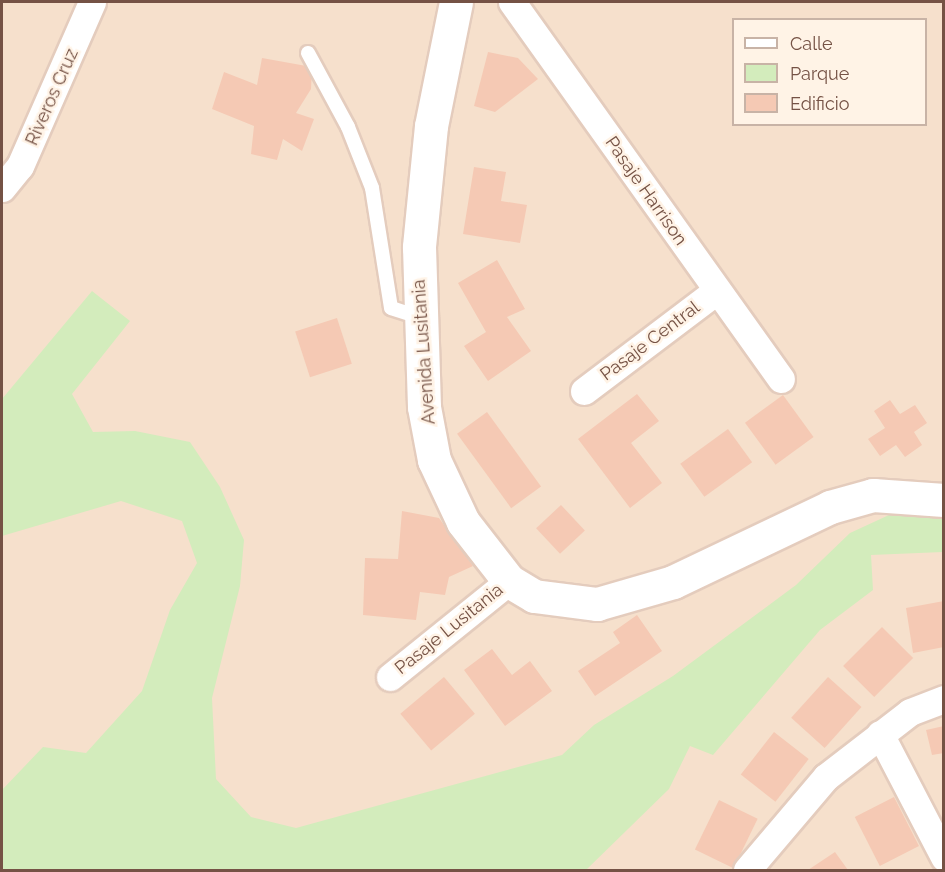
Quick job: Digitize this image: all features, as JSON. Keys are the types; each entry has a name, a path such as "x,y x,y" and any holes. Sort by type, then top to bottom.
{"street":[{"name":"Riveros Cruz","path":"2,188 20,166 39,127 92,2"},
{"name":"Avenida Lusitania","path":"456,2 431,126 419,247 419,317 424,407 434,460 464,522 509,581 534,596 597,604 673,582 830,507 873,495 944,500"},
{"name":"Pasaje Harrison","path":"512,2 781,379"},
{"name":"Pasaje Central","path":"584,392 716,291"},
{"name":"Pasaje Lusitania","path":"390,677 509,581"},
{"path":"747,870 826,777 910,712 944,699"},
{"path":"880,734 937,827 944,857"}],"lane":[{"path":"308,53 348,127 372,188 391,308 419,317"}],"shaded area":[{"path":"2,2 943,2 943,870 2,870"}],"green space":[{"path":"92,291 130,321 72,394 93,432 135,431 190,442 220,487 244,540 240,586 212,698 216,779 251,817 296,828 562,755 594,725 673,676 796,585 850,533 902,509 943,514 943,552 871,555 873,590 820,630 713,755 690,746 669,789 586,870 2,870 2,790 43,747 86,753 142,691 170,610 197,563 182,521 121,501 2,536 2,399"}],"building":[{"path":"488,52 518,58 538,79 495,112 474,106"},
{"path":"262,58 312,67 311,89 296,113 314,119 302,151 283,139 277,160 251,154 254,126 212,109 224,72 257,85"},
{"path":"474,167 506,172 501,201 527,205 520,243 463,234"},
{"path":"497,260 525,309 507,317 531,351 488,381 464,346 486,332 458,283"},
{"path":"337,318 352,364 310,377 295,332"},
{"path":"637,394 659,421 631,443 662,483 630,508 578,439"},
{"path":"783,395 814,437 776,465 745,423"},
{"path":"890,400 900,414 915,405 927,423 914,432 922,445 905,457 896,445 880,456 868,439 885,428 874,411"},
{"path":"487,412 541,486 511,508 457,434"},
{"path":"728,429 752,462 704,497 680,464"},
{"path":"561,505 585,531 560,554 536,528"},
{"path":"402,511 439,518 473,566 449,577 445,595 420,592 416,620 363,615 365,558 398,559"},
{"path":"944,601 944,647 913,653 906,608"},
{"path":"637,615 662,651 595,696 578,671 620,643 613,632"},
{"path":"882,627 913,658 874,697 843,666"},
{"path":"492,649 512,675 530,661 552,691 505,726 464,670"},
{"path":"444,677 475,714 431,750 400,714"},
{"path":"828,677 861,707 825,748 791,718"},
{"path":"944,726 944,753 932,755 926,730"},
{"path":"774,732 809,759 775,802 741,775"},
{"path":"894,797 919,846 880,866 855,817"},
{"path":"719,800 758,819 734,868 695,849"},
{"path":"835,852 848,870 808,870"}]}
